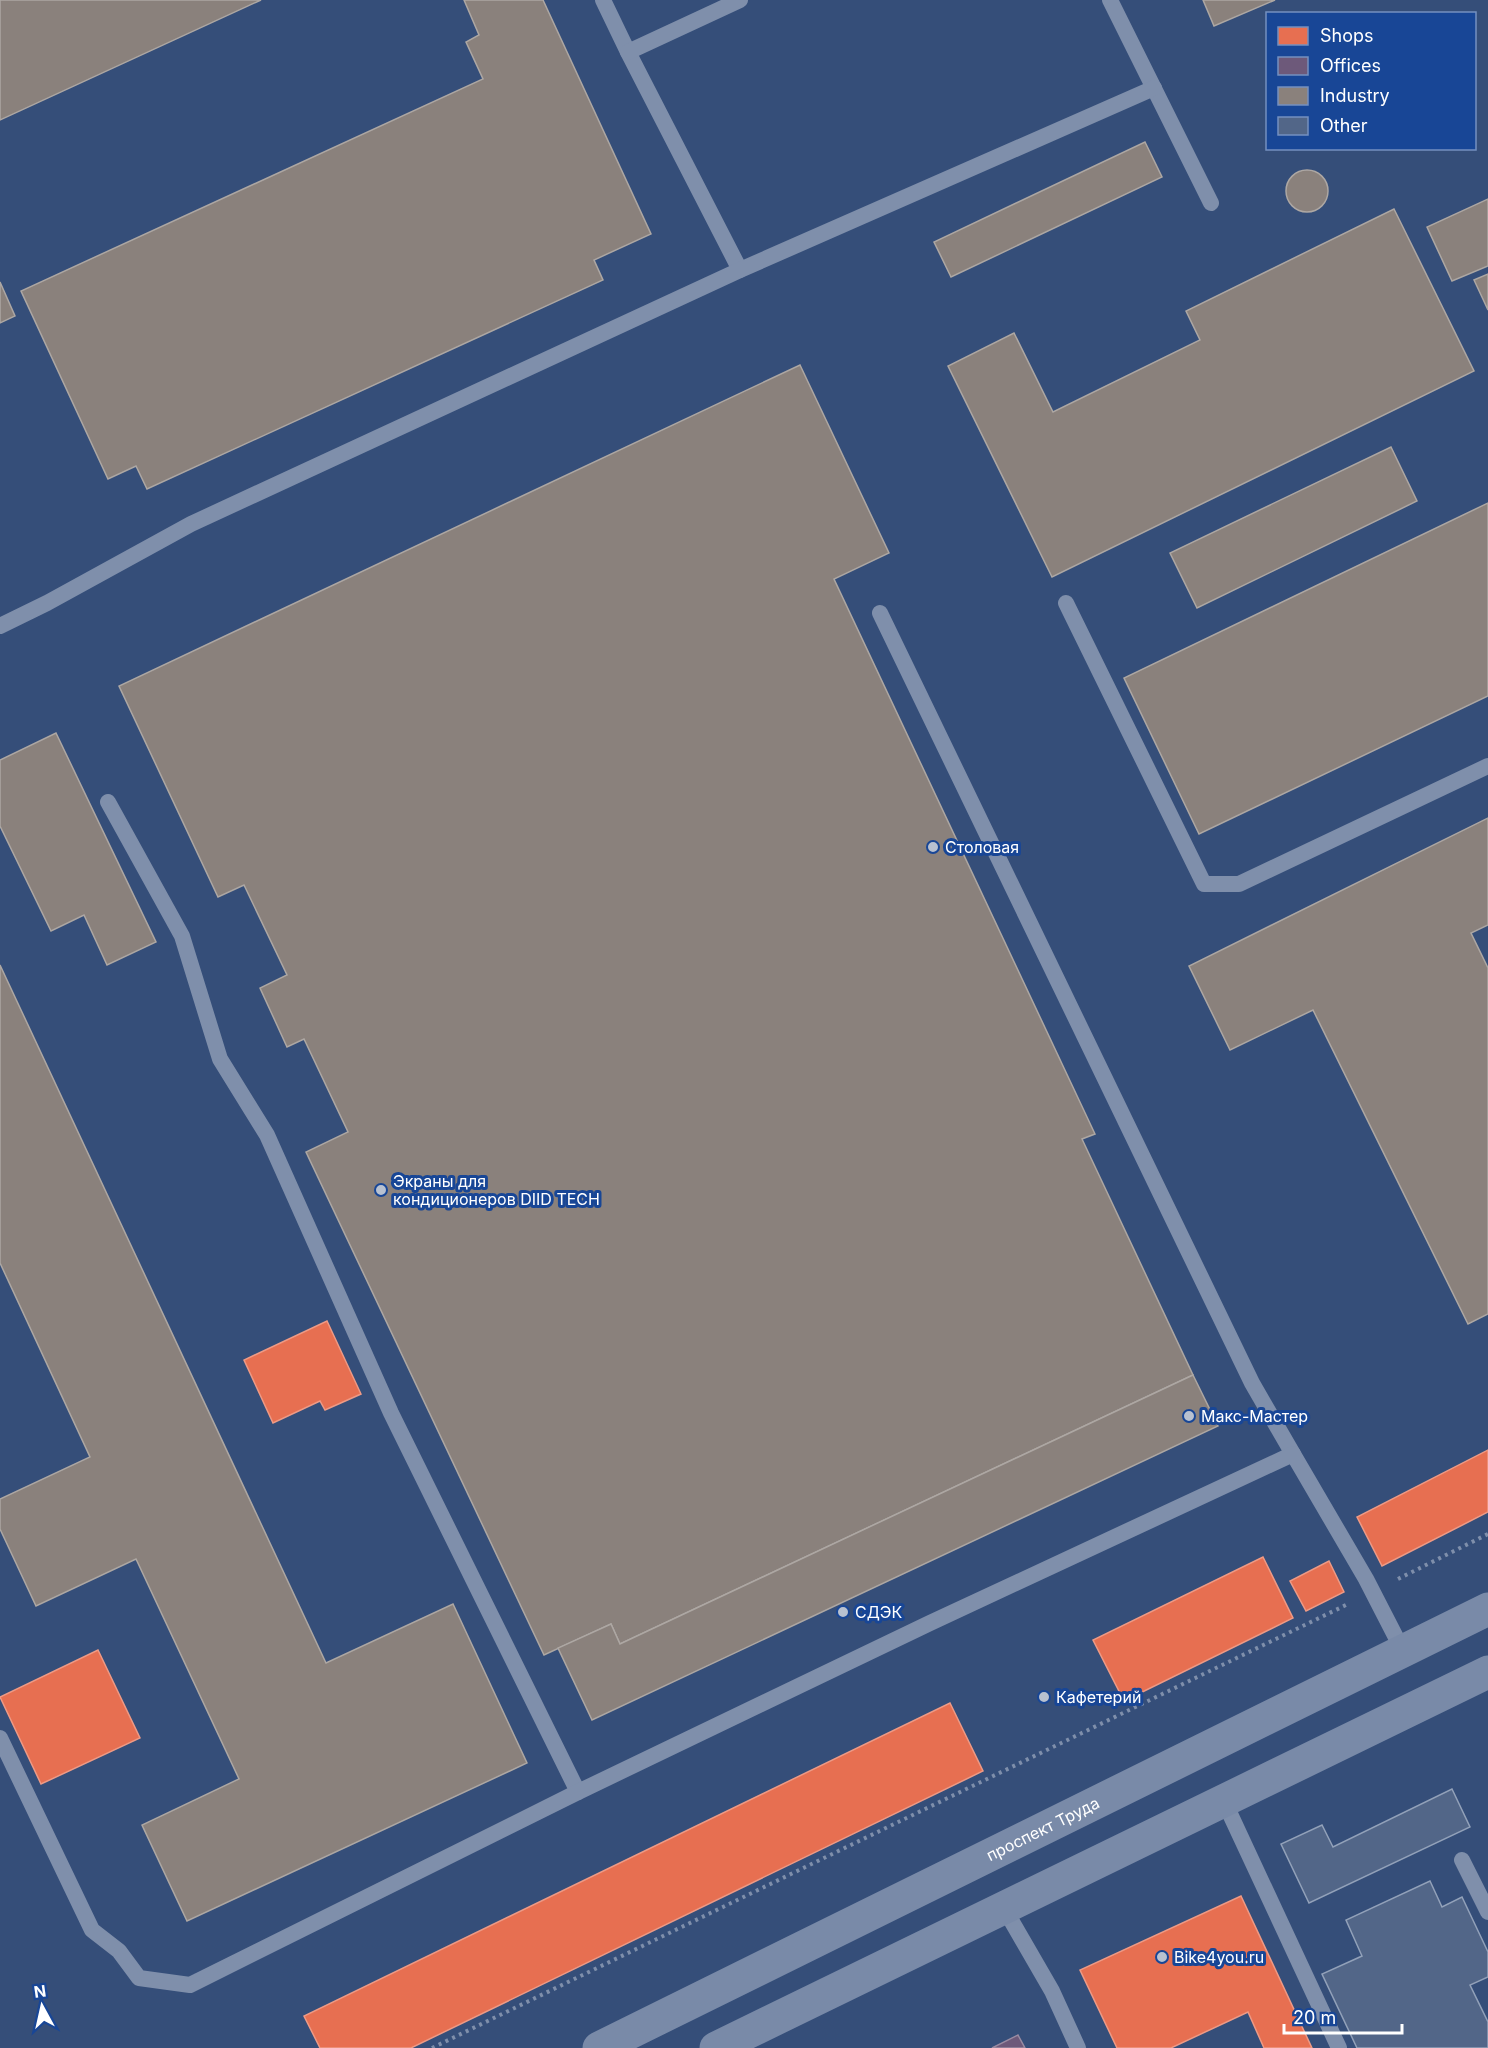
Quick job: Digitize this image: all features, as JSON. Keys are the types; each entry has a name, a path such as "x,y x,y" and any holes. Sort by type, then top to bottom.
{"main road":[{"name":"проспект Труда","path":"599,2048 1488,1610"},
{"path":"716,2048 1488,1672"}],"lane":[{"path":"603,0 740,270"},
{"path":"628,52 740,0"},
{"path":"1110,0 1211,203"},
{"path":"0,626 47,603 191,524 740,270 1154,88"},
{"path":"1066,603 1204,884 1239,884 1488,766"},
{"path":"880,613 1247,1373 1372,1592 1403,1651"},
{"path":"108,802 182,936 220,1059 267,1136 391,1413 578,1792"},
{"path":"0,1738 92,1930 119,1951 139,1978 190,1985 578,1792 930,1623 1293,1455"},
{"path":"1224,1801 1339,2048"},
{"path":"1461,1860 1488,1912"},
{"path":"1004,1908 1052,1990 1078,2048"}],"path":[{"path":"432,2048 1488,1534"}],"building: Shops":[{"path":"327,1321 361,1394 325,1410 320,1401 273,1423 244,1360"},
{"path":"1488,1450 1488,1512 1382,1566 1357,1517"},
{"path":"1263,1557 1293,1618 1124,1701 1093,1640"},
{"path":"1329,1561 1344,1592 1306,1611 1290,1581"},
{"path":"98,1650 140,1738 41,1784 0,1697"},
{"path":"950,1703 983,1771 411,2048 320,2048 304,2016"},
{"path":"1241,1896 1312,2048 1264,2048 1248,2012 1171,2048 1117,2048 1080,1970"}],"building: Offices":[{"path":"1018,2035 1025,2048 992,2048"}],"building: Industry":[{"path":"0,0 261,0 0,120"},
{"path":"464,0 543,0 651,234 594,260 603,280 147,489 136,466 108,479 21,291 483,79 466,42 479,35"},
{"path":"1203,0 1275,0 1214,26"},
{"path":"1145,142 1162,177 951,277 934,242"},
{"path":"1307,170 1315,171 1322,176 1327,183 1327,199 1322,206 1315,211 1307,212 1299,211 1292,206 1287,199 1286,191 1287,183 1292,176 1299,171"},
{"path":"1488,199 1488,266 1452,281 1427,227"},
{"path":"1394,209 1474,371 1052,577 948,366 1014,333 1053,412 1200,340 1186,311"},
{"path":"1488,274 1488,310 1474,280"},
{"path":"0,282 15,316 0,323"},
{"path":"800,365 889,553 834,579 1095,1134 1082,1139 1193,1375 620,1644 611,1624 544,1655 306,1152 348,1132 304,1039 287,1047 260,988 287,975 244,885 218,897 119,686"},
{"path":"1391,447 1417,501 1197,608 1170,553"},
{"path":"1488,503 1488,696 1199,834 1124,678"},
{"path":"56,733 156,942 107,965 84,915 51,931 0,826 0,760"},
{"path":"1488,818 1488,925 1471,933 1488,968 1488,1314 1468,1324 1313,1010 1230,1050 1189,966"},
{"path":"0,965 326,1663 453,1604 527,1763 187,1921 142,1825 239,1779 136,1559 36,1606 0,1529 0,1499 90,1457 0,1263"},
{"path":"1193,1375 1218,1426 592,1720 558,1648 611,1624 620,1644"}],"building: Other":[{"path":"1452,1789 1470,1827 1309,1903 1281,1844 1322,1825 1333,1847"},
{"path":"1430,1881 1442,1907 1462,1897 1488,1952 1488,1977 1470,1985 1488,2022 1488,2048 1357,2048 1322,1974 1362,1956 1346,1920"}],"place":[{"name":"Столовая","path":"933,847"},
{"name":"Экраны для кондиционеров DIID TECH","path":"381,1190"},
{"name":"Макс-Мастер","path":"1189,1416"},
{"name":"СДЭК","path":"843,1612"},
{"name":"Кафетерий","path":"1044,1697"},
{"name":"Bike4you.ru","path":"1162,1957"}]}
